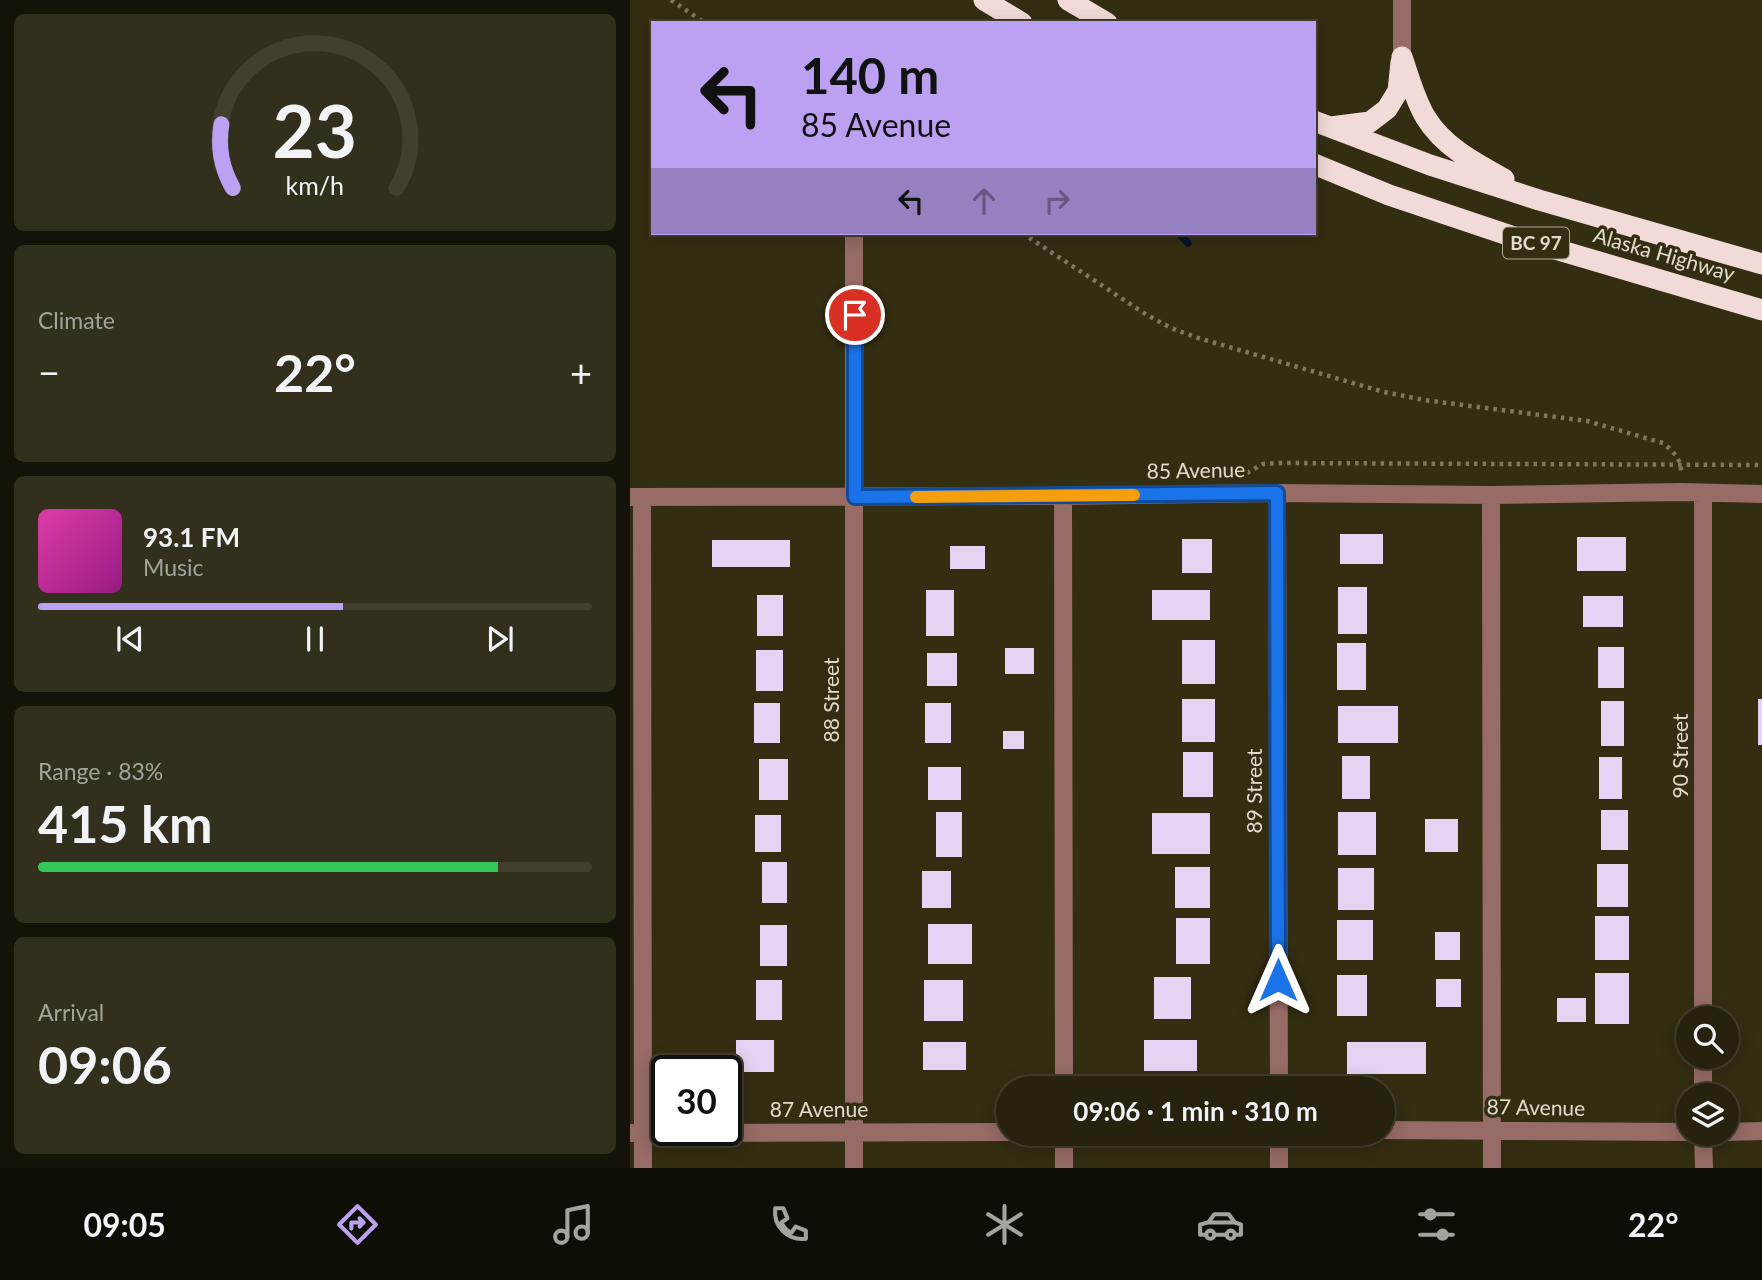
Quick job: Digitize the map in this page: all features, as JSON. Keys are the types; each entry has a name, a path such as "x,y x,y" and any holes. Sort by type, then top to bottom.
{"highway":[{"path":"984,0 1019,21"},
{"path":"1068,0 1104,21"},
{"path":"1321,124 1370,122 1387,109 1398,91 1402,57"},
{"path":"1402,57 1427,119 1444,139 1462,155 1539,200"},
{"name":"Alaska Highway","path":"1321,124 1430,165 1539,200 1762,264"},
{"name":"Alaska Highway","path":"1316,165 1388,195 1511,236 1762,310"}],"street":[{"path":"1402,0 1402,57"},
{"name":"88 Street","path":"854,1168 855,235"},
{"name":"85 Avenue","path":"636,497 1277,493 1762,494"},
{"name":"89 Street","path":"1277,493 1279,1076"},
{"name":"90 Street","path":"1703,493 1703,1006"},
{"path":"1491,495 1492,1168"},
{"path":"1063,496 1064,1076"},
{"path":"636,497 636,1133 643,1168"},
{"name":"87 Avenue","path":"1395,1130 1676,1132"},
{"path":"1739,1132 1762,1131"},
{"name":"87 Avenue","path":"636,1133 996,1132"},
{"path":"1064,1146 1064,1168"},
{"path":"1279,1146 1279,1168"},
{"path":"1703,1146 1704,1168"}],"path":[{"path":"671,0 702,21"},
{"path":"1026,235 1147,315 1198,338 1384,392 1424,400 1587,421 1663,443 1682,464 1681,492"},
{"path":"1245,474 1263,464 1276,463 1762,465"}],"building":[{"path":"1340,534 1383,534 1383,564 1340,564"},
{"path":"1577,537 1626,537 1626,571 1577,571"},
{"path":"1182,539 1212,539 1212,573 1182,573"},
{"path":"712,540 790,540 790,567 712,567"},
{"path":"950,546 985,546 985,569 950,569"},
{"path":"1338,587 1367,587 1367,634 1338,634"},
{"path":"926,590 954,590 954,636 926,636"},
{"path":"1152,590 1210,590 1210,620 1152,620"},
{"path":"757,595 783,595 783,636 757,636"},
{"path":"1583,596 1623,596 1623,627 1583,627"},
{"path":"1182,640 1215,640 1215,684 1182,684"},
{"path":"1337,643 1366,643 1366,690 1337,690"},
{"path":"1598,647 1624,647 1624,688 1598,688"},
{"path":"1005,648 1034,648 1034,674 1005,674"},
{"path":"756,650 783,650 783,691 756,691"},
{"path":"927,653 957,653 957,686 927,686"},
{"path":"1182,699 1215,699 1215,742 1182,742"},
{"path":"1758,699 1762,699 1762,745 1758,745"},
{"path":"1601,701 1624,701 1624,746 1601,746"},
{"path":"754,703 780,703 780,743 754,743"},
{"path":"925,703 951,703 951,743 925,743"},
{"path":"1338,706 1398,706 1398,743 1338,743"},
{"path":"1003,731 1024,731 1024,749 1003,749"},
{"path":"1183,752 1213,752 1213,797 1183,797"},
{"path":"1342,756 1370,756 1370,799 1342,799"},
{"path":"1599,757 1622,757 1622,799 1599,799"},
{"path":"759,759 788,759 788,800 759,800"},
{"path":"928,767 961,767 961,800 928,800"},
{"path":"1601,810 1628,810 1628,850 1601,850"},
{"path":"936,812 962,812 962,857 936,857"},
{"path":"1338,812 1376,812 1376,855 1338,855"},
{"path":"1152,813 1210,813 1210,854 1152,854"},
{"path":"755,815 781,815 781,852 755,852"},
{"path":"1425,819 1458,819 1458,852 1425,852"},
{"path":"762,862 787,862 787,903 762,903"},
{"path":"1597,864 1628,864 1628,907 1597,907"},
{"path":"1175,867 1210,867 1210,908 1175,908"},
{"path":"1338,868 1374,868 1374,910 1338,910"},
{"path":"922,871 951,871 951,908 922,908"},
{"path":"1595,916 1629,916 1629,960 1595,960"},
{"path":"1176,918 1210,918 1210,964 1176,964"},
{"path":"1337,920 1373,920 1373,960 1337,960"},
{"path":"928,924 972,924 972,964 928,964"},
{"path":"760,925 787,925 787,966 760,966"},
{"path":"1435,932 1460,932 1460,960 1435,960"},
{"path":"1595,973 1629,973 1629,1024 1595,1024"},
{"path":"1337,975 1367,975 1367,1016 1337,1016"},
{"path":"1154,977 1191,977 1191,1019 1154,1019"},
{"path":"1436,979 1461,979 1461,1007 1436,1007"},
{"path":"756,980 782,980 782,1020 756,1020"},
{"path":"924,980 963,980 963,1021 924,1021"},
{"path":"1557,998 1586,998 1586,1022 1557,1022"},
{"path":"736,1040 774,1040 774,1072 742,1072 742,1055 736,1055"},
{"path":"1144,1040 1197,1040 1197,1071 1144,1071"},
{"path":"923,1042 966,1042 966,1070 923,1070"},
{"path":"1347,1042 1426,1042 1426,1074 1347,1074"}],"waterway":[{"path":"1180,235 1188,243"}],"slow traffic":[{"path":"916,497 1134,495"}],"route":[{"path":"855,315 855,497 1277,493 1278,980"}]}
